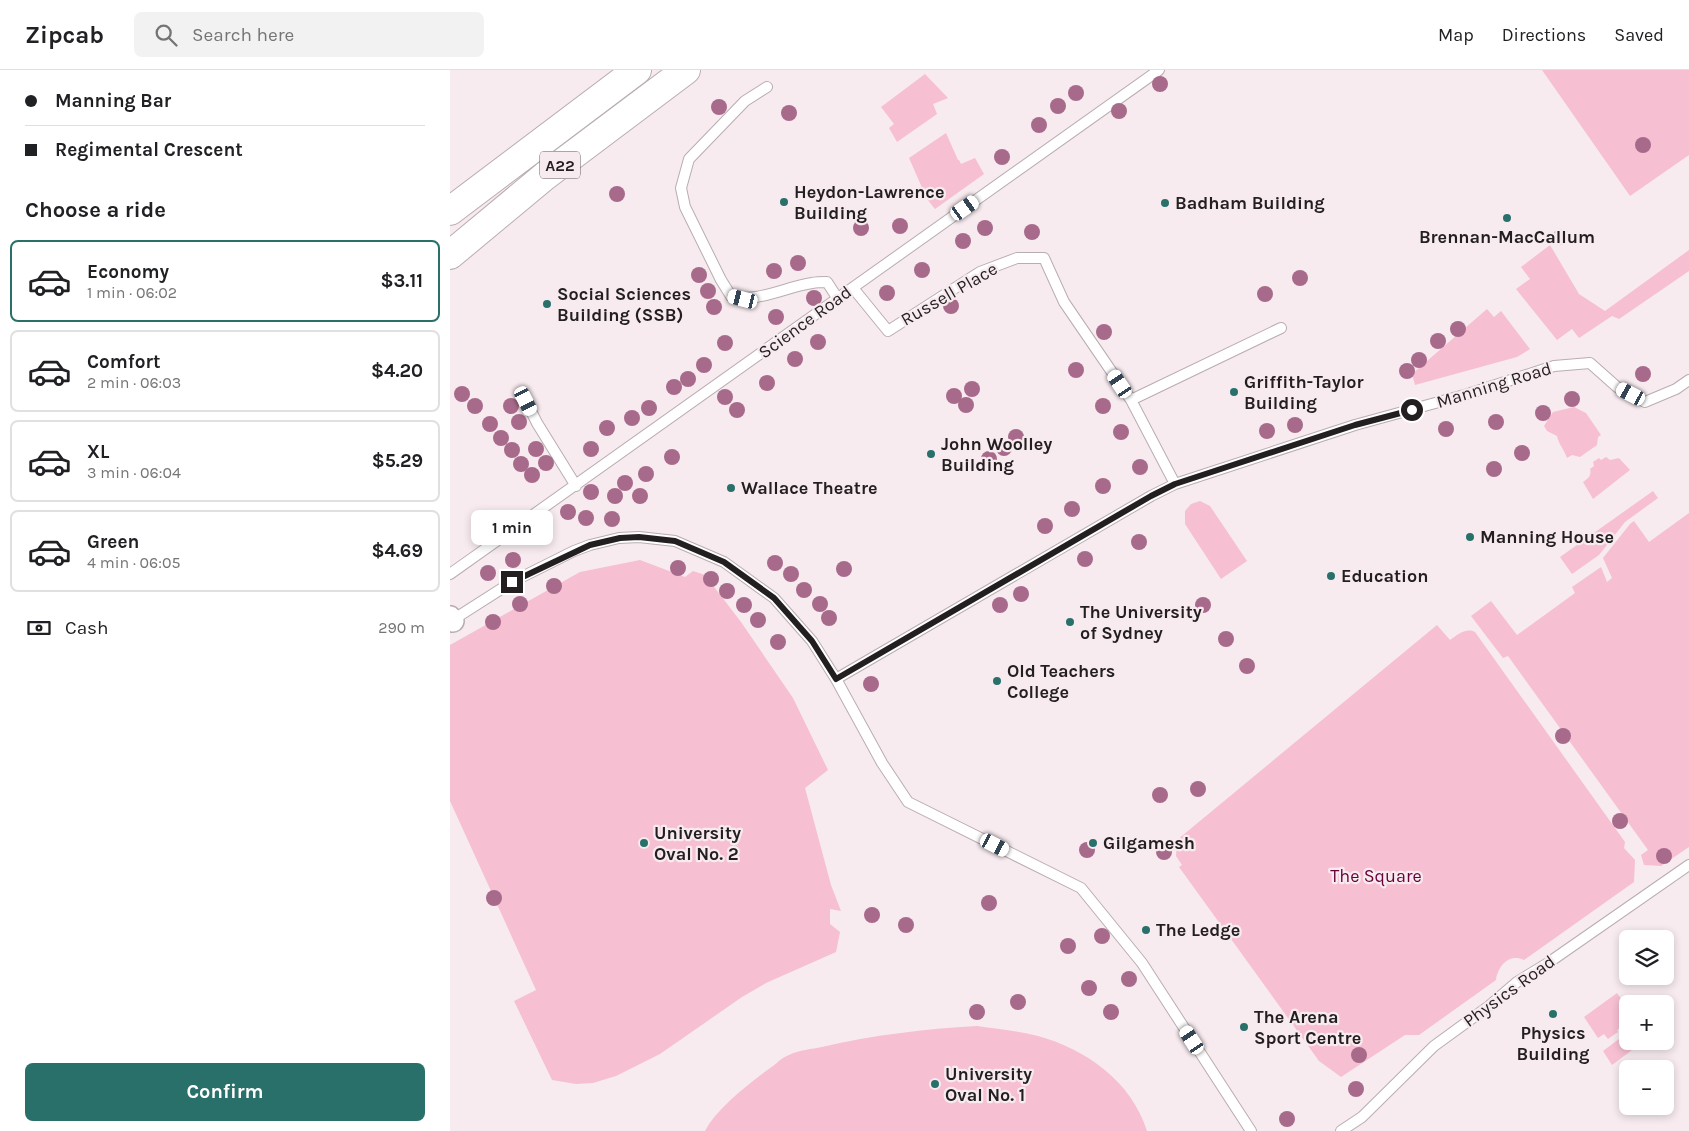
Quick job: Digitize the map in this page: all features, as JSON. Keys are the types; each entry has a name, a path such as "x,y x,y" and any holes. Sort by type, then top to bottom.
{"highway":[{"name":"A22","path":"450,211 637,70"},
{"name":"A22","path":"450,255 545,176 686,70"}],"lane":[{"name":"Science Road","path":"450,574 1159,70"},
{"path":"767,87 745,101 689,159 681,188 685,207 721,280 731,296 743,299 812,283 827,282 838,299"},
{"name":"Russell Place","path":"853,288 888,330 980,272 1017,258 1044,258 1064,302 1131,400 1175,484"},
{"path":"1131,400 1281,328"},
{"name":"Manning Road","path":"836,679 1151,496 1175,484 1355,425 1468,394 1554,366 1590,364 1617,387 1645,402 1676,390 1689,380"},
{"path":"526,401 537,423 576,486"},
{"path":"451,620 512,582 590,545 620,538 639,537 675,541 724,562 774,598 812,641 836,679 882,763 908,802 1081,888 1142,963 1252,1131"},
{"name":"Physics Road","path":"1341,1131 1362,1117 1434,1046 1489,1006 1517,982 1548,963 1689,865"}],"green space":[{"path":"1542,70 1689,70 1689,155 1630,196"},
{"path":"925,74 948,98 933,104 937,114 897,142 889,128 894,124 881,107"},
{"path":"946,133 961,164 975,158 984,174 935,209 927,199 909,158"},
{"path":"1550,245 1579,294 1605,311 1689,250 1689,271 1619,319 1612,316 1579,338 1572,329 1557,340 1516,289 1530,279 1521,267"},
{"path":"1487,309 1494,317 1501,311 1530,349 1517,357 1415,385 1412,374"},
{"path":"1574,407 1586,413 1601,435 1598,437 1597,445 1580,457 1572,455 1567,458 1557,436 1547,431 1544,426 1553,412"},
{"path":"1606,457 1610,460 1619,458 1630,470 1593,499 1583,482 1590,475 1590,469 1594,466 1593,462 1599,458 1601,460"},
{"path":"1653,491 1658,498 1625,522 1599,555 1572,574 1560,557"},
{"path":"1200,501 1210,506 1247,561 1221,579 1185,524 1185,511 1191,504"},
{"path":"1689,513 1689,847 1661,866 1644,865 1641,855 1648,850 1508,656 1503,658 1471,616 1491,601 1517,635 1575,593 1572,587 1601,567 1607,582 1612,578 1603,558 1634,521 1649,542"},
{"name":"University Oval No. 2","path":"640,560 685,577 693,571 705,575 741,622 793,698 828,770 805,788 831,885 841,911 830,909 830,924 840,932 836,952 766,983 742,997 660,1054 616,1076 593,1083 576,1084 552,1080 514,1001 536,990 450,801 450,645 580,572"},
{"name":"The Square","path":"1437,625 1450,640 1468,630 1475,632 1625,842 1624,848 1635,860 1634,882 1524,960 1514,958 1505,962 1499,970 1496,980 1419,1035 1405,1035 1341,1077 1319,1061 1179,867 1182,865 1176,856 1177,840"},
{"path":"1617,993 1619,996 1619,1028 1617,1030 1618,1032 1608,1039 1604,1034 1598,1038 1584,1017"},
{"name":"University Oval No. 1","path":"977,1026 1038,1036 1073,1049 1090,1059 1119,1083 1140,1113 1147,1131 705,1131 718,1113 755,1079 793,1053 880,1036"},
{"path":"1619,1039 1619,1050 1632,1050 1612,1065 1603,1051"}],"place":[{"name":"Heydon-Lawrence Building","path":"784,202"},
{"name":"Badham Building","path":"1165,203"},
{"name":"Brennan-MacCallum","path":"1507,218"},
{"name":"Social Sciences Building (SSB)","path":"547,304"},
{"name":"Griffith-Taylor Building","path":"1234,392"},
{"name":"John Woolley Building","path":"931,454"},
{"name":"Wallace Theatre","path":"731,488"},
{"name":"Manning House","path":"1470,537"},
{"name":"Education","path":"1331,576"},
{"name":"The University of Sydney","path":"1070,622"},
{"name":"Old Teachers College","path":"997,681"},
{"name":"University Oval No. 2","path":"644,843"},
{"name":"Gilgamesh","path":"1093,843"},
{"name":"The Ledge","path":"1146,930"},
{"name":"Physics Building","path":"1553,1014"},
{"name":"The Arena Sport Centre","path":"1244,1027"},
{"name":"University Oval No. 1","path":"935,1084"}],"route":[{"path":"512,582 590,545 620,538 639,537 675,541 724,562 774,598 812,641 836,679 1151,496 1175,484 1355,425 1412,410"}]}
